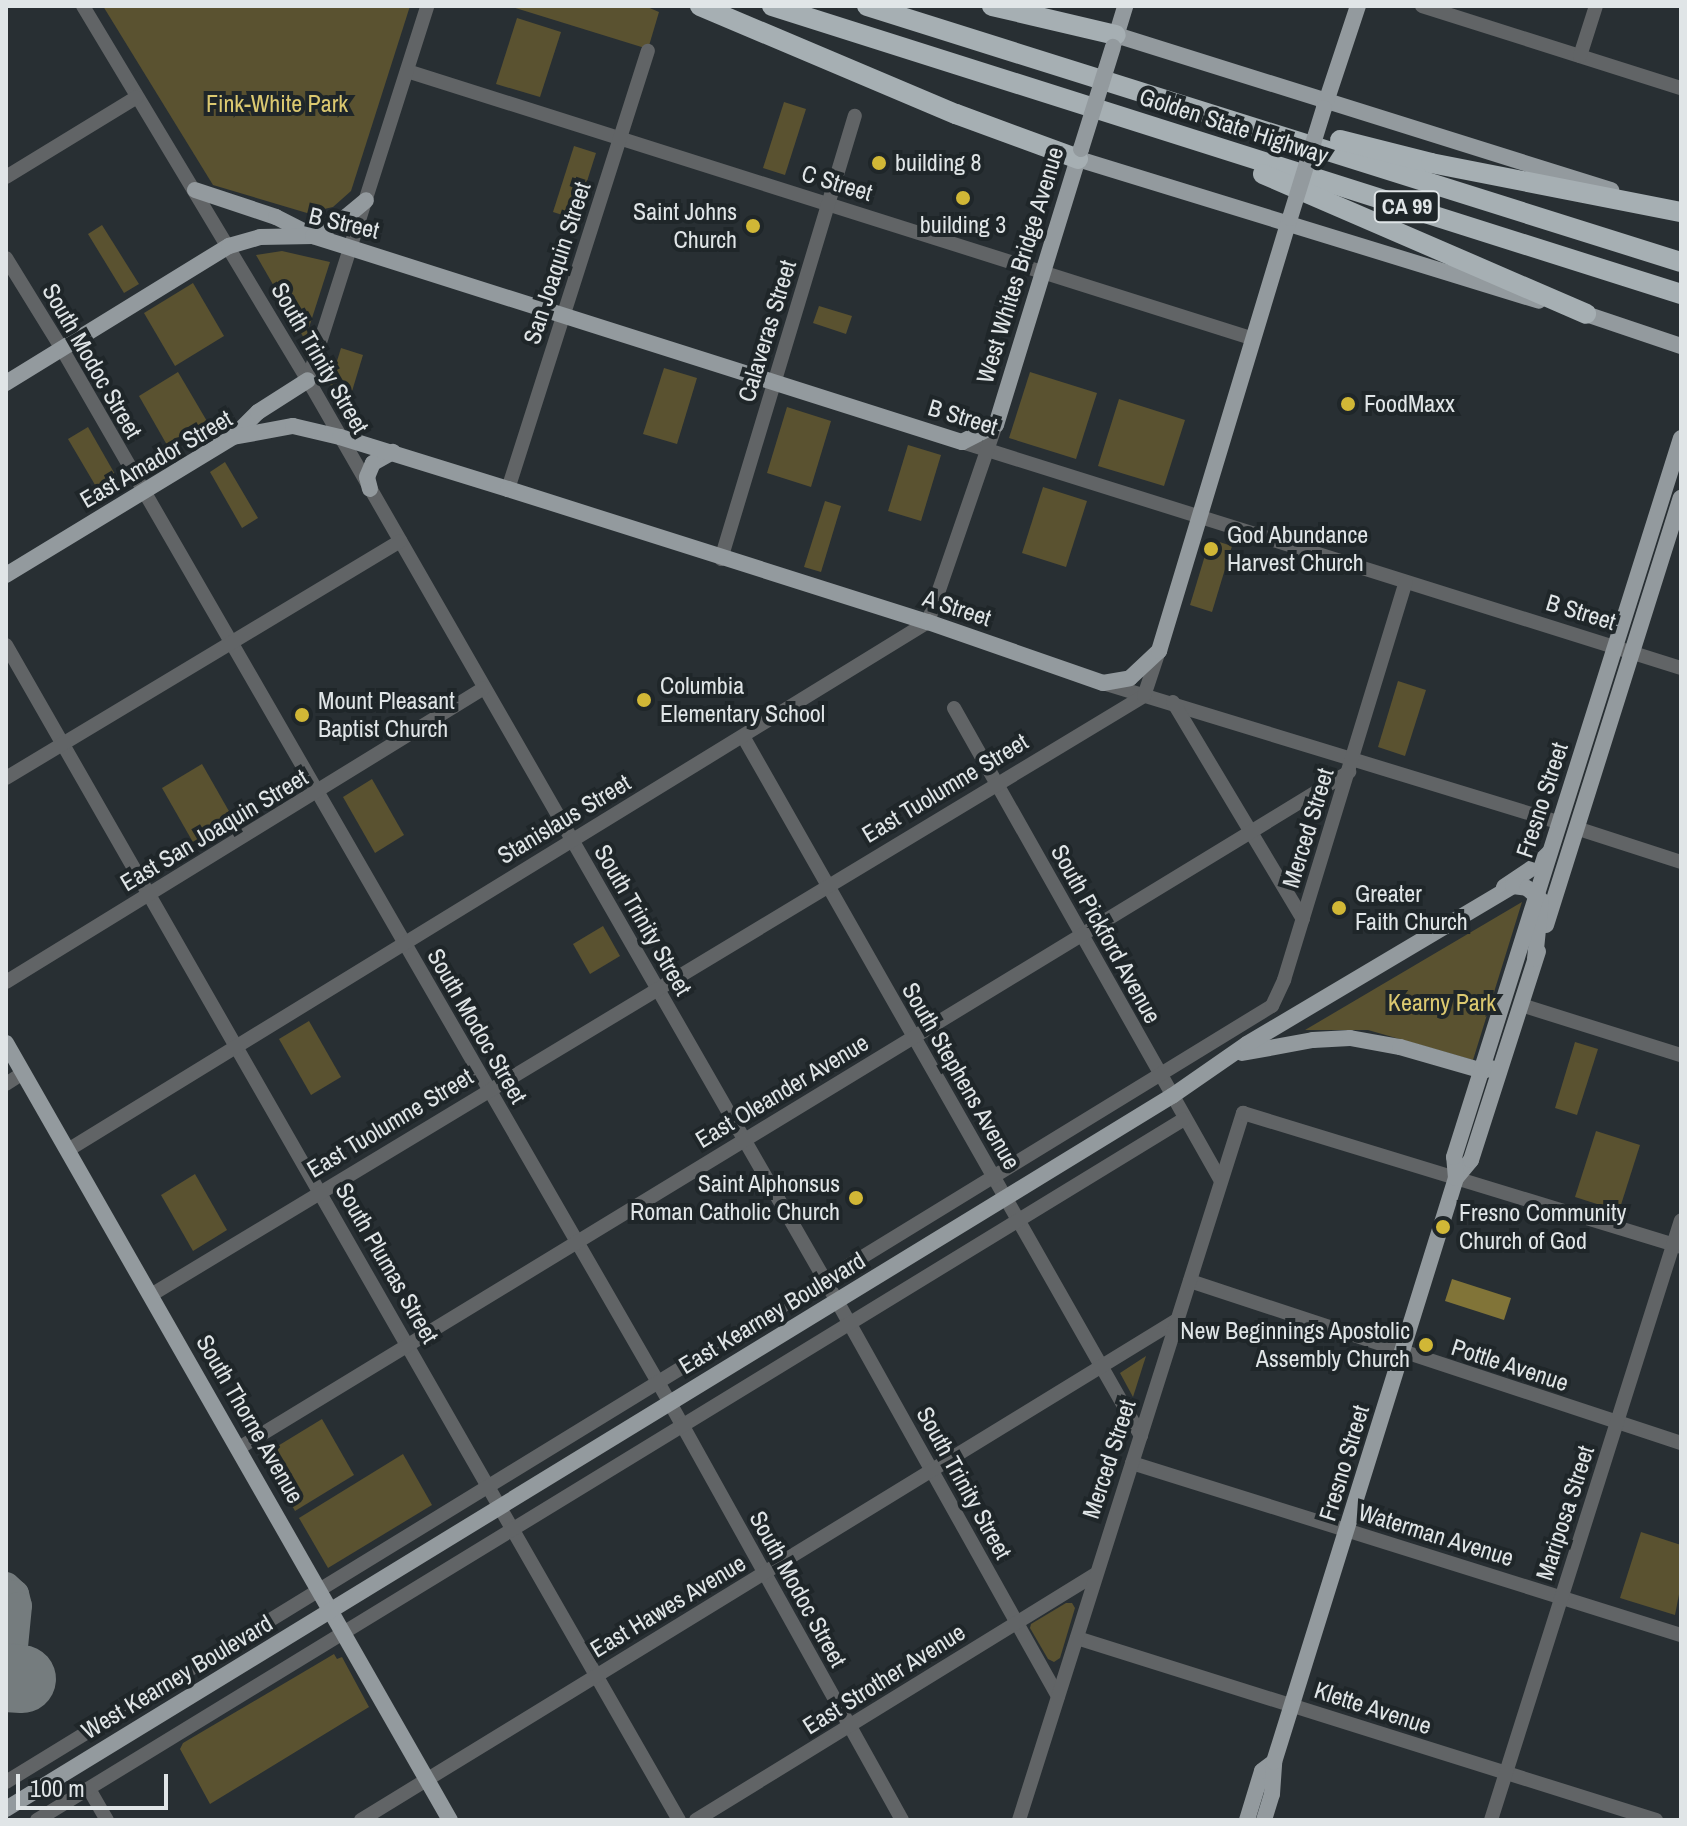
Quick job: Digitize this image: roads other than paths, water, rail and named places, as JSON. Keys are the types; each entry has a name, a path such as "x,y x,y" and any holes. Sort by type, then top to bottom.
{"highway":[{"path":"700,6 956,114 1079,154"},
{"name":"Golden State Highway","path":"772,6 1681,294"},
{"name":"Golden State Highway","path":"867,6 1681,262"},
{"path":"992,6 1115,41"},
{"path":"1135,88 1431,163 1681,212"},
{"path":"1133,121 1467,260 1586,314"}],"main road":[{"path":"1125,6 1115,41 1681,212"},
{"path":"1103,683 1130,678 1159,651 1289,221 1358,6"},
{"name":"West Whites Bridge Avenue","path":"996,425 1115,41"},
{"path":"1079,154 1681,346"},
{"path":"195,190 276,217 313,236 346,217 366,200"},
{"name":"B Street","path":"6,383 229,246 260,237 313,236 564,313 962,442"},
{"path":"233,437 258,412 308,380"},
{"path":"962,442 996,425"},
{"name":"East Amador Street","path":"6,575 233,437 293,426 340,437"},
{"name":"A Street","path":"340,437 928,622 1103,683"},
{"name":"Fresno Street","path":"1456,1178 1471,1160 1535,959 1614,647 1676,470 1681,438"},
{"path":"370,489 367,477 373,463 393,452"},
{"name":"Fresno Street","path":"1264,1820 1272,1794 1274,1762 1404,1353 1456,1178 1454,1157 1551,850 1568,826 1631,652 1681,498"},
{"path":"1473,907 1537,865 1551,850"},
{"name":"East Kearney Boulevard","path":"332,1610 1172,1096 1236,1055 1247,1044 1473,907 1513,886 1537,894"},
{"path":"1535,959 1542,908 1537,894"},
{"name":"East Kearney Boulevard","path":"1236,1055 1292,1042 1350,1038 1400,1047 1483,1071"},
{"name":"South Thorne Avenue","path":"6,1043 450,1820"},
{"path":"1483,1071 1503,1061"},
{"name":"West Kearney Boulevard","path":"6,1809 332,1610"},
{"name":"Fresno Street","path":"1247,1820 1262,1771 1274,1762"}],"street":[{"name":"South Trinity Street","path":"83,6 308,380 837,1301 1058,1696"},
{"path":"308,380 427,6"},
{"path":"1422,6 1681,88"},
{"path":"1580,56 1596,6"},
{"name":"San Joaquin Street","path":"508,489 648,51"},
{"name":"C Street","path":"407,71 1254,339"},
{"path":"6,177 137,97"},
{"name":"Calaveras Street","path":"721,559 855,116"},
{"name":"South Modoc Street","path":"6,258 62,349 670,1403 902,1820"},
{"name":"West Whites Bridge Avenue","path":"987,449 996,425"},
{"name":"B Street","path":"962,442 1681,668"},
{"path":"928,622 987,449"},
{"path":"6,778 400,541"},
{"name":"Merced Street","path":"1161,1075 1265,1011 1277,998 1406,582"},
{"name":"Stanislaus Street","path":"68,1150 744,738 928,622"},
{"name":"South Plumas Street","path":"6,645 515,1528 679,1820"},
{"path":"1144,696 1159,651"},
{"name":"A Street","path":"1103,683 1173,702 1351,766 1568,826 1681,862"},
{"name":"East San Joaquin Street","path":"6,982 484,688"},
{"name":"East Tuolumne Street","path":"151,1295 1144,696"},
{"path":"1173,702 1248,832 1303,919"},
{"name":"South Pickford Avenue","path":"954,708 1221,1181"},
{"name":"South Stephens Avenue","path":"744,738 1141,1436"},
{"name":"East Oleander Avenue","path":"239,1448 1082,935 1351,766"},
{"path":"1521,1005 1681,1055"},
{"path":"6,1084 23,1073"},
{"name":"East Kearney Boulevard","path":"320,1589 1161,1075"},
{"name":"Merced Street","path":"1021,1819 1095,1575 1243,1113 1456,1178"},
{"name":"East Kearney Boulevard","path":"345,1632 1184,1119"},
{"path":"1456,1178 1677,1246"},
{"name":"Mariposa Street","path":"1491,1820 1617,1423 1677,1246 1681,1220"},
{"name":"Pottle Avenue","path":"1190,1281 1681,1443"},
{"name":"East Hawes Avenue","path":"361,1820 1177,1320"},
{"name":"Waterman Avenue","path":"1132,1463 1681,1635"},
{"name":"East Strother Avenue","path":"696,1820 1095,1575"},
{"name":"West Kearney Boulevard","path":"6,1782 320,1589"},
{"name":"West Kearney Boulevard","path":"37,1820 345,1632"},
{"name":"Klette Avenue","path":"1077,1638 1656,1820"},
{"path":"89,1789 107,1820"}],"place":[{"name":"building 8","path":"879,163"},
{"name":"building 3","path":"963,198"},
{"name":"Saint Johns Church","path":"753,226"},
{"name":"FoodMaxx","path":"1348,404"},
{"name":"God Abundance Harvest Church","path":"1211,549"},
{"name":"Columbia Elementary School","path":"644,700"},
{"name":"Mount Pleasant Baptist Church","path":"302,715"},
{"name":"Greater Faith Church","path":"1339,908"},
{"name":"Saint Alphonsus Roman Catholic Church","path":"856,1198"},
{"name":"Fresno Community Church of God","path":"1443,1227"},
{"name":"New Beginnings Apostolic Assembly Church","path":"1426,1345"}],"park label":[{"name":"Fink-White Park","path":"277,104"},
{"name":"Kearny Park","path":"1442,1003"}]}
